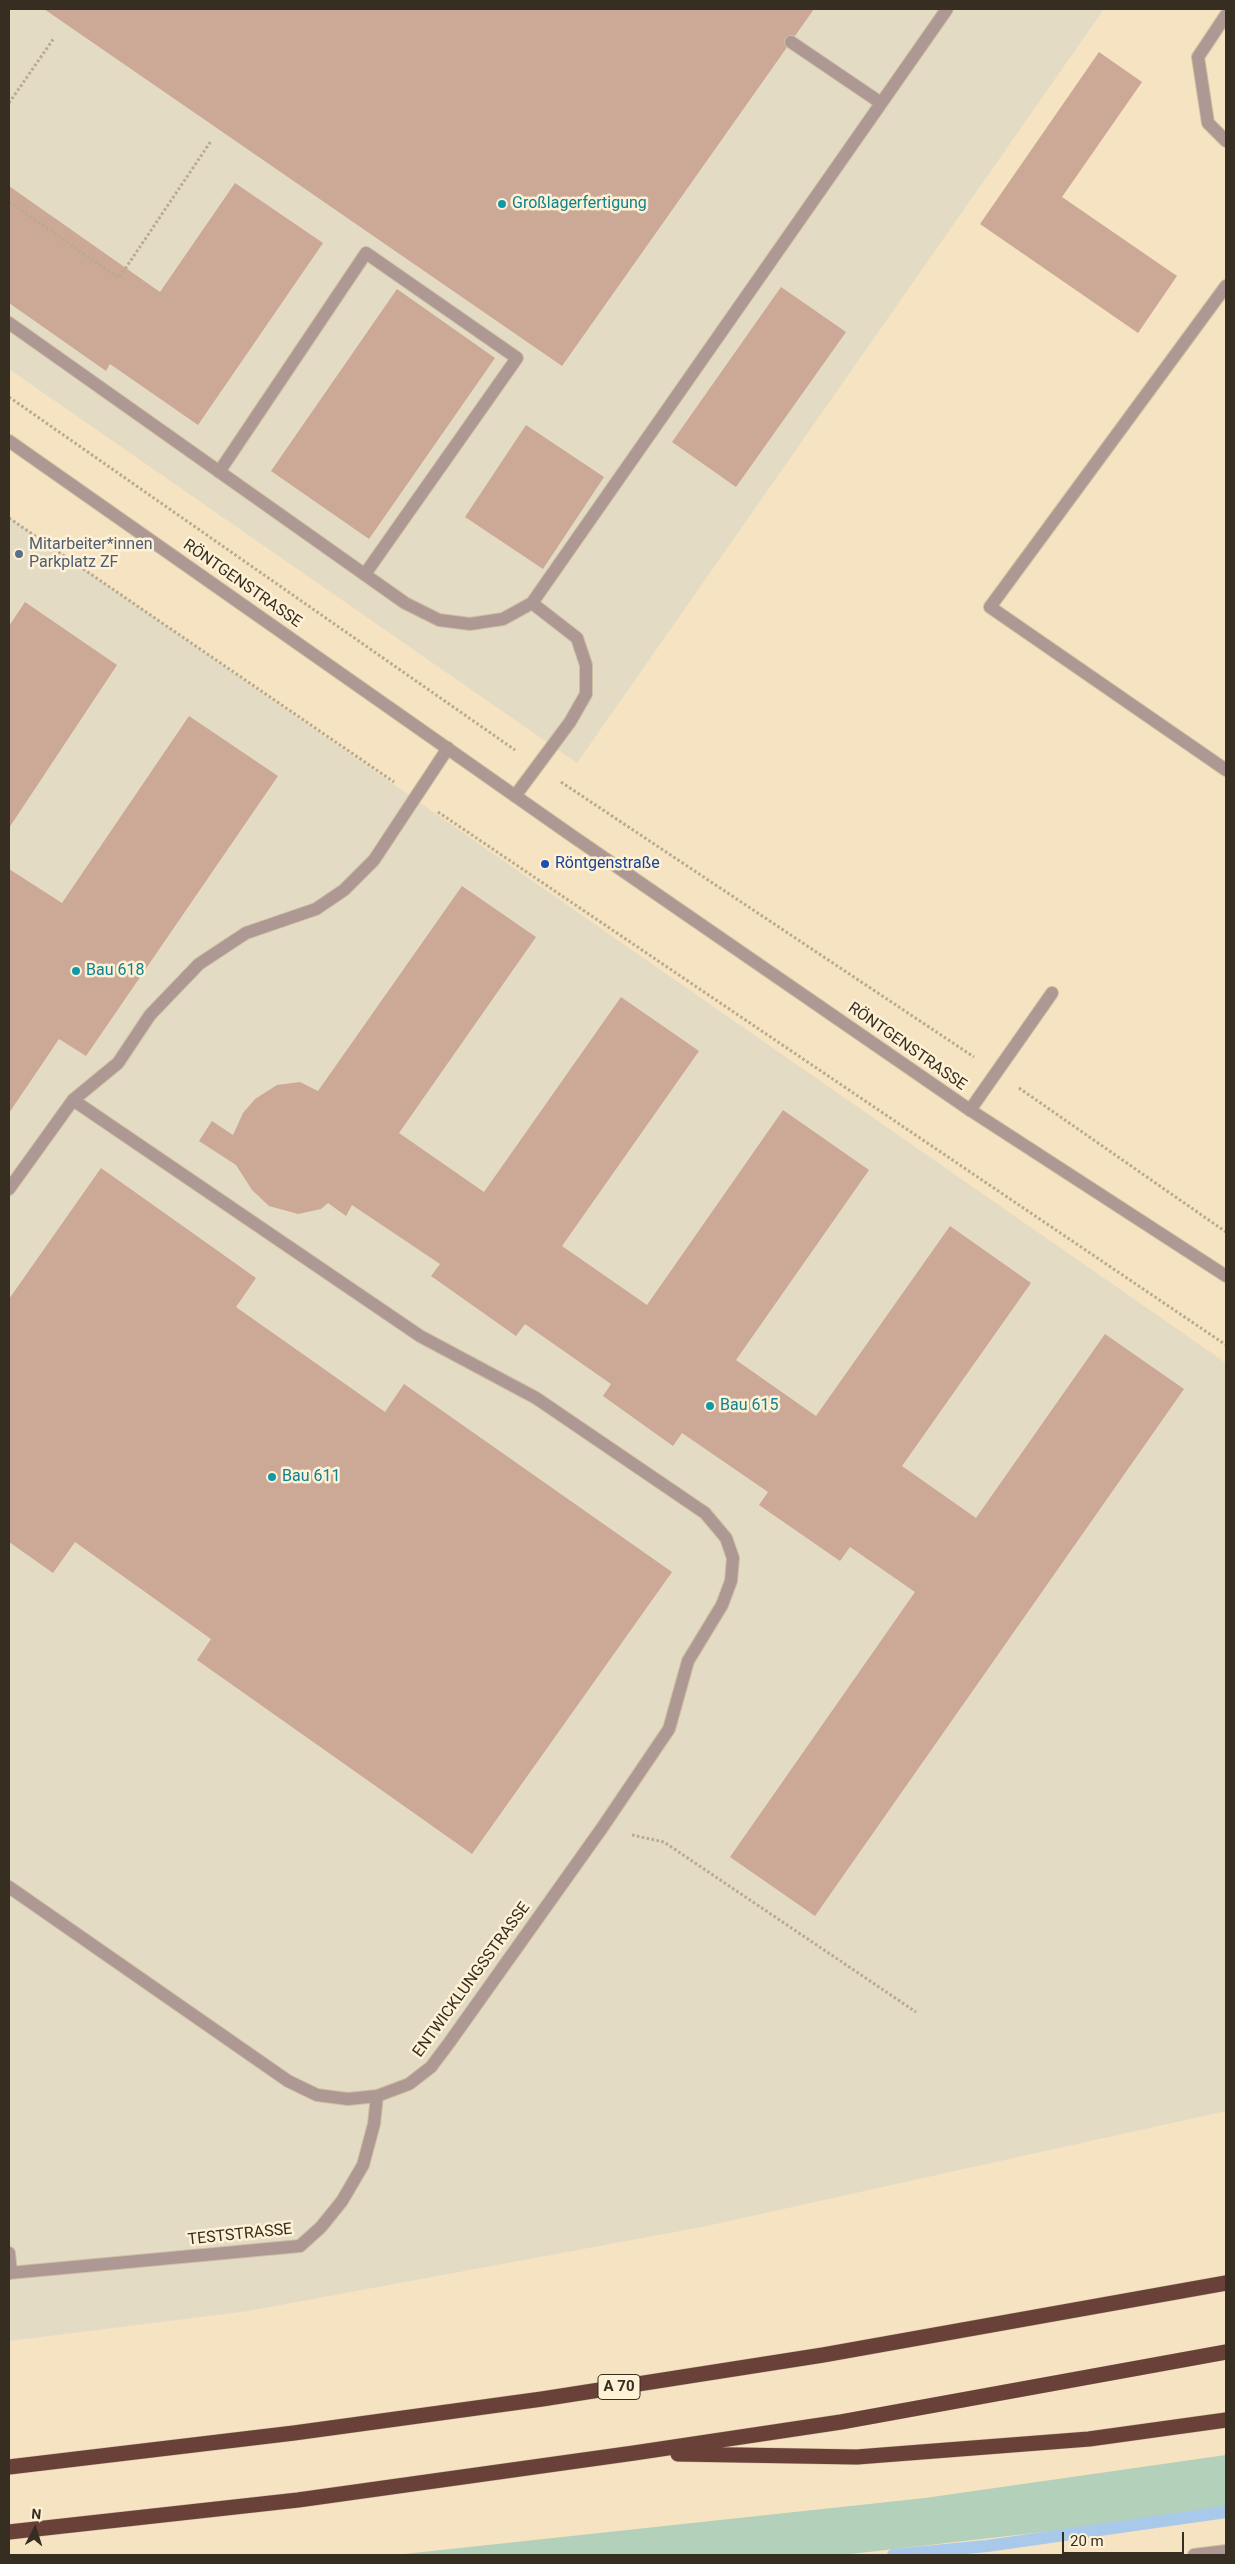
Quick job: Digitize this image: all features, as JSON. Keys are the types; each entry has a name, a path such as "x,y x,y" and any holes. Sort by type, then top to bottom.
{"highway":[{"name":"A 70","path":"9,2467 284,2435 542,2400 823,2355 1226,2283"},
{"path":"9,2532 298,2500 634,2453 841,2422 1226,2352"},
{"path":"634,2453 857,2457 1089,2439 1226,2420"}],"street":[{"path":"9,323 405,603 439,620 470,624 503,619 532,603 947,9"},
{"path":"1226,14 1198,57 1208,123 1226,141"},
{"path":"791,42 881,103"},
{"path":"219,472 366,253 517,358 365,574"},
{"path":"1226,286 990,607 1226,770"},
{"name":"RÖNTGENSTRASSE","path":"9,441 515,796 970,1110 1226,1276"},
{"path":"515,796 570,722 586,694 586,665 577,638 532,603"},
{"path":"9,1189 73,1100 118,1063 150,1015 199,964 246,933 316,909 344,890 374,860 448,748"},
{"path":"970,1110 1052,993"},
{"name":"ENTWICKLUNGSSTRASSE","path":"9,1887 288,2081 317,2095 348,2100 377,2096 409,2084 431,2067 602,1828 669,1729 688,1661 722,1605 731,1581 733,1558 726,1538 706,1513 536,1398 420,1336 73,1100"},
{"name":"TESTSTRASSE","path":"9,2253 10,2273 300,2246 321,2227 342,2201 362,2165 374,2124 377,2096"},
{"path":"1194,2555 1226,2551"}],"path":[{"path":"9,103 54,38"},
{"path":"9,202 119,278 211,141"},
{"path":"9,397 537,765 996,1072 1226,1232"},
{"path":"9,518 416,797 1226,1345"},
{"path":"602,1828 664,1842 916,2012"}],"shaded area":[{"path":"9,9 1104,9 577,763 9,369"},
{"path":"9,517 1226,1363 1226,2111 702,2227 248,2311 9,2341"}],"green space":[{"path":"1226,2455 1226,2511 842,2555 395,2555 925,2498"}],"building":[{"name":"Großlagerfertigung","path":"44,9 814,9 562,366"},
{"path":"1099,52 1142,82 1062,197 1177,276 1138,333 980,224"},
{"path":"235,183 323,243 198,425 110,364 106,371 9,303 9,186 160,292"},
{"path":"781,287 846,332 736,487 672,442"},
{"path":"397,289 495,358 369,539 271,471"},
{"path":"526,425 604,477 543,569 465,517"},
{"path":"25,602 117,665 9,828 9,626"},
{"name":"Bau 618","path":"189,716 278,776 86,1056 59,1039 9,1113 9,869 62,903"},
{"name":"Bau 615","path":"462,886 536,937 399,1133 484,1192 621,997 699,1051 562,1246 647,1305 783,1110 869,1170 736,1360 816,1416 950,1226 1031,1283 902,1466 976,1518 1105,1334 1184,1389 815,1916 730,1857 915,1592 850,1547 840,1561 759,1505 768,1492 682,1433 673,1446 603,1396 611,1384 525,1324 516,1336 431,1276 440,1264 352,1205 346,1216 328,1203 321,1209 298,1214 269,1206 252,1190 236,1165 199,1141 212,1121 233,1135 243,1113 255,1099 277,1085 300,1082 318,1091"},
{"name":"Bau 611","path":"101,1168 256,1278 236,1307 385,1412 404,1384 672,1572 472,1854 197,1660 211,1639 75,1542 53,1573 9,1542 9,1299"}],"waterway":[{"path":"893,2555 987,2546 1226,2512"}],"place":[{"name":"Großlagerfertigung","path":"502,204"},
{"name":"Mitarbeiter*innen Parkplatz ZF","path":"19,554"},
{"name":"Röntgenstraße","path":"545,864"},
{"name":"Bau 618","path":"76,971"},
{"name":"Bau 615","path":"710,1406"},
{"name":"Bau 611","path":"272,1477"}]}
